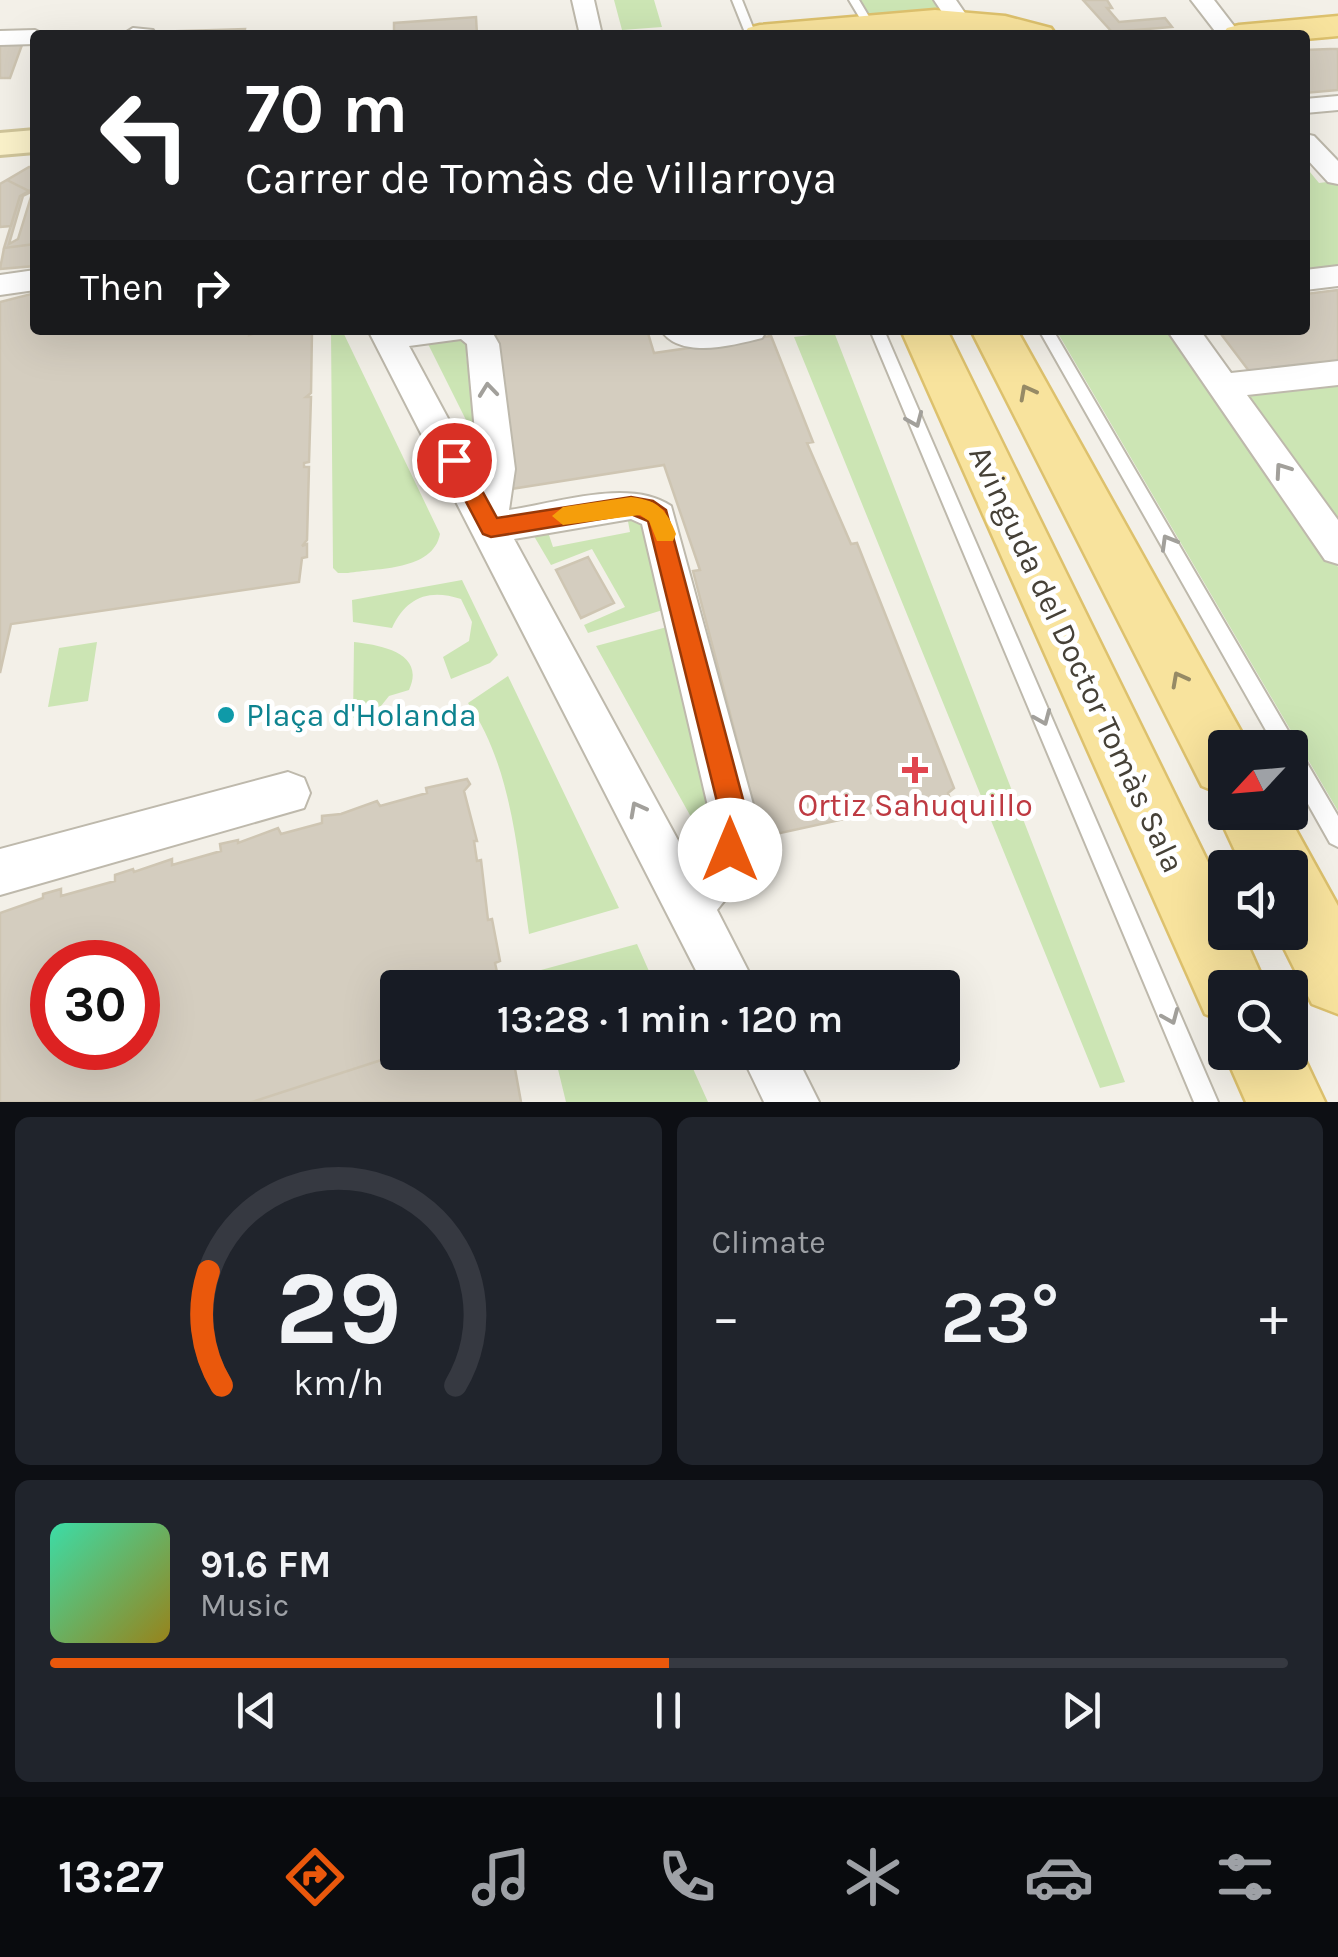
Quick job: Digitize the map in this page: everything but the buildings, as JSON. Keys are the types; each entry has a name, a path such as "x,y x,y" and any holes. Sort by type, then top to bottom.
{"main road":[{"path":"766,0 769,30"},
{"path":"790,30 829,21 952,10 1006,28"},
{"path":"1294,30 1338,26"},
{"path":"0,144 30,141"},
{"name":"Avinguda del Doctor Tomàs Sala","path":"926,335 1223,970"},
{"path":"997,335 1208,733"},
{"path":"1308,922 1338,978"},
{"path":"1271,1070 1286,1102"}],"street":[{"path":"583,0 590,30"},
{"path":"1202,0 1226,30"},
{"path":"0,38 30,37"},
{"path":"1310,106 1338,103"},
{"path":"1310,147 1338,176"},
{"path":"1310,279 1338,276"},
{"path":"0,285 30,281"},
{"path":"387,335 723,970"},
{"path":"478,335 483,344 497,469 497,490 489,524"},
{"path":"689,335 717,335"},
{"path":"1187,335 1338,549"},
{"path":"1223,386 1338,373"},
{"path":"489,524 631,505 645,507 658,516 734,818 734,836 722,867 689,906"},
{"path":"0,872 288,793"},
{"path":"775,1070 792,1102"}],"lane":[{"path":"737,0 764,30"},
{"path":"879,335 1206,1102"},
{"path":"1049,335 1276,730"},
{"path":"1308,784 1338,836"}],"green space":[{"path":"614,0 654,0 662,27 622,30"},
{"path":"859,0 938,0 945,11 869,16"},
{"path":"1310,172 1319,183 1338,184 1338,270 1310,273"},
{"path":"331,335 344,335 440,534 427,555 402,566 348,573 338,573 333,568"},
{"path":"835,335 1125,1082 1100,1088 794,337"},
{"path":"1059,335 1177,335 1338,567 1338,811 1308,760 1308,730 1291,730"},
{"path":"464,336 472,349 466,355 479,446 426,340"},
{"path":"1338,373 1338,518 1331,518 1235,385"},
{"path":"627,516 648,519 666,609 588,633 584,625 625,607 592,549 551,565 531,531 547,529 553,547 630,532"},
{"path":"462,580 498,655 490,663 451,679 443,657 469,641 472,622 461,599 438,595 419,598 404,609 392,628 353,622 352,600"},
{"path":"667,627 717,786 711,853 596,646"},
{"path":"97,642 88,701 48,707 59,648"},
{"path":"354,642 398,653 411,667 409,690 389,696 373,716 353,718"},
{"path":"508,676 619,908 529,934 504,785 483,728 468,703"},
{"path":"637,944 648,970 541,970"},
{"path":"558,1070 694,1070 708,1102 566,1102"}],"slow traffic":[{"path":"563,516 631,505 645,507 658,516 665,534"}],"place":[{"name":"Plaça d'Holanda","path":"226,715"},
{"name":"Ortiz Sahuquillo","path":"915,770"}],"route":[{"path":"454,460 491,528 631,505 645,507 658,516 734,818 730,850"}]}
